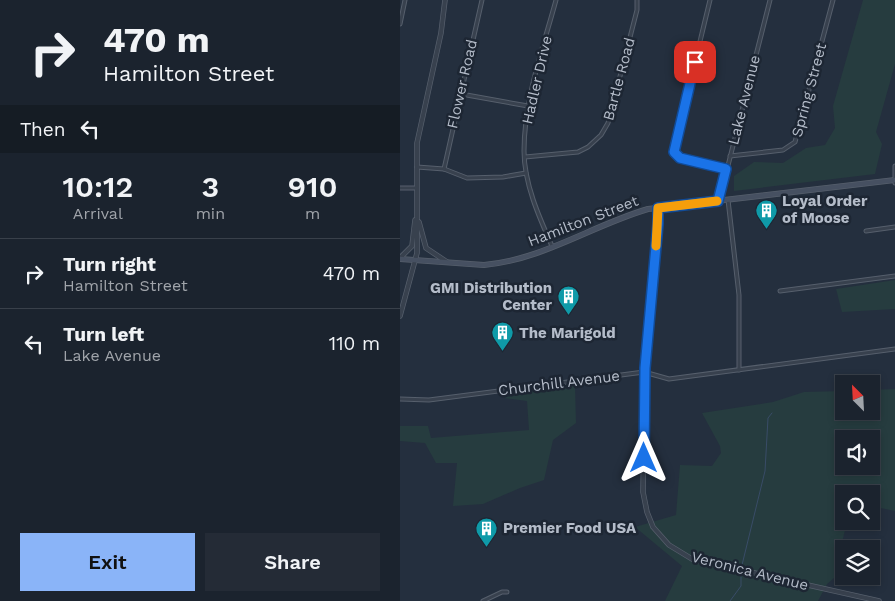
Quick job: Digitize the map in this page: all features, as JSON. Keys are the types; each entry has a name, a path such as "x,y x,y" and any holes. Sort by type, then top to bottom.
{"main road":[{"name":"Hamilton Street","path":"400,258 448,263 498,264 522,258 622,217 658,208 895,181"}],"street":[{"path":"400,24 405,0"},
{"path":"400,316 416,261 418,244 416,167 418,135 441,33 445,0"},
{"name":"Flower Road","path":"444,169 482,0"},
{"name":"Hadler Drive","path":"552,246 536,206 526,173 524,157 528,106 556,0"},
{"name":"Bartle Road","path":"524,157 578,152 588,148 601,135 608,123 622,72 637,10 636,0"},
{"path":"710,0 674,149 676,156 680,158 726,169"},
{"name":"Lake Avenue","path":"718,201 770,0"},
{"name":"Spring Street","path":"730,156 784,150 796,142 833,0"},
{"path":"461,94 528,106"},
{"path":"895,166 895,181"},
{"path":"416,167 444,169 467,178 503,177 526,173"},
{"path":"400,188 416,188"},
{"path":"728,200 739,295 739,370"},
{"path":"400,258 412,246 416,208"},
{"path":"416,208 426,248 448,263"},
{"name":"Veronica Avenue","path":"658,208 645,373 645,504 653,526 669,545 683,555 710,564 879,601"},
{"path":"866,231 895,227"},
{"path":"780,291 895,276"},
{"name":"Churchill Avenue","path":"400,399 429,400 645,373 669,379 895,349"},
{"path":"483,601 502,592 507,592"}],"green space":[{"path":"863,0 895,0 895,64 876,132 882,144 875,174 734,191 734,176 754,162 783,163 806,148 825,145 835,128 833,106"},
{"path":"895,280 895,309 842,312 836,289"},
{"path":"575,385 576,423 553,440 544,480 483,504 453,506 457,463 436,463 425,443 400,441 400,426 428,426 431,438 529,430 527,401 504,398 519,393"},
{"path":"895,389 895,511 880,508 880,485 835,485 835,530 845,530 843,540 835,540 834,578 827,584 818,601 665,601 682,566 635,527 676,515 680,465 712,466 721,453 720,446 702,413 773,402 804,392 835,391 835,420 880,420 880,390"}],"waterway":[{"path":"742,565 765,471 768,418 772,413"},
{"path":"730,601 741,586 741,577"}],"slow traffic":[{"path":"656,246 658,208 717,201"}],"place":[{"name":"Loyal Order of Moose","path":"766,229"},
{"name":"GMI Distribution Center","path":"568,316"},
{"name":"The Marigold","path":"503,352"},
{"name":"Premier Food USA","path":"487,547"}],"route":[{"path":"644,458 645,368 658,208 718,201 726,169 680,158 674,152 695,62"}]}
